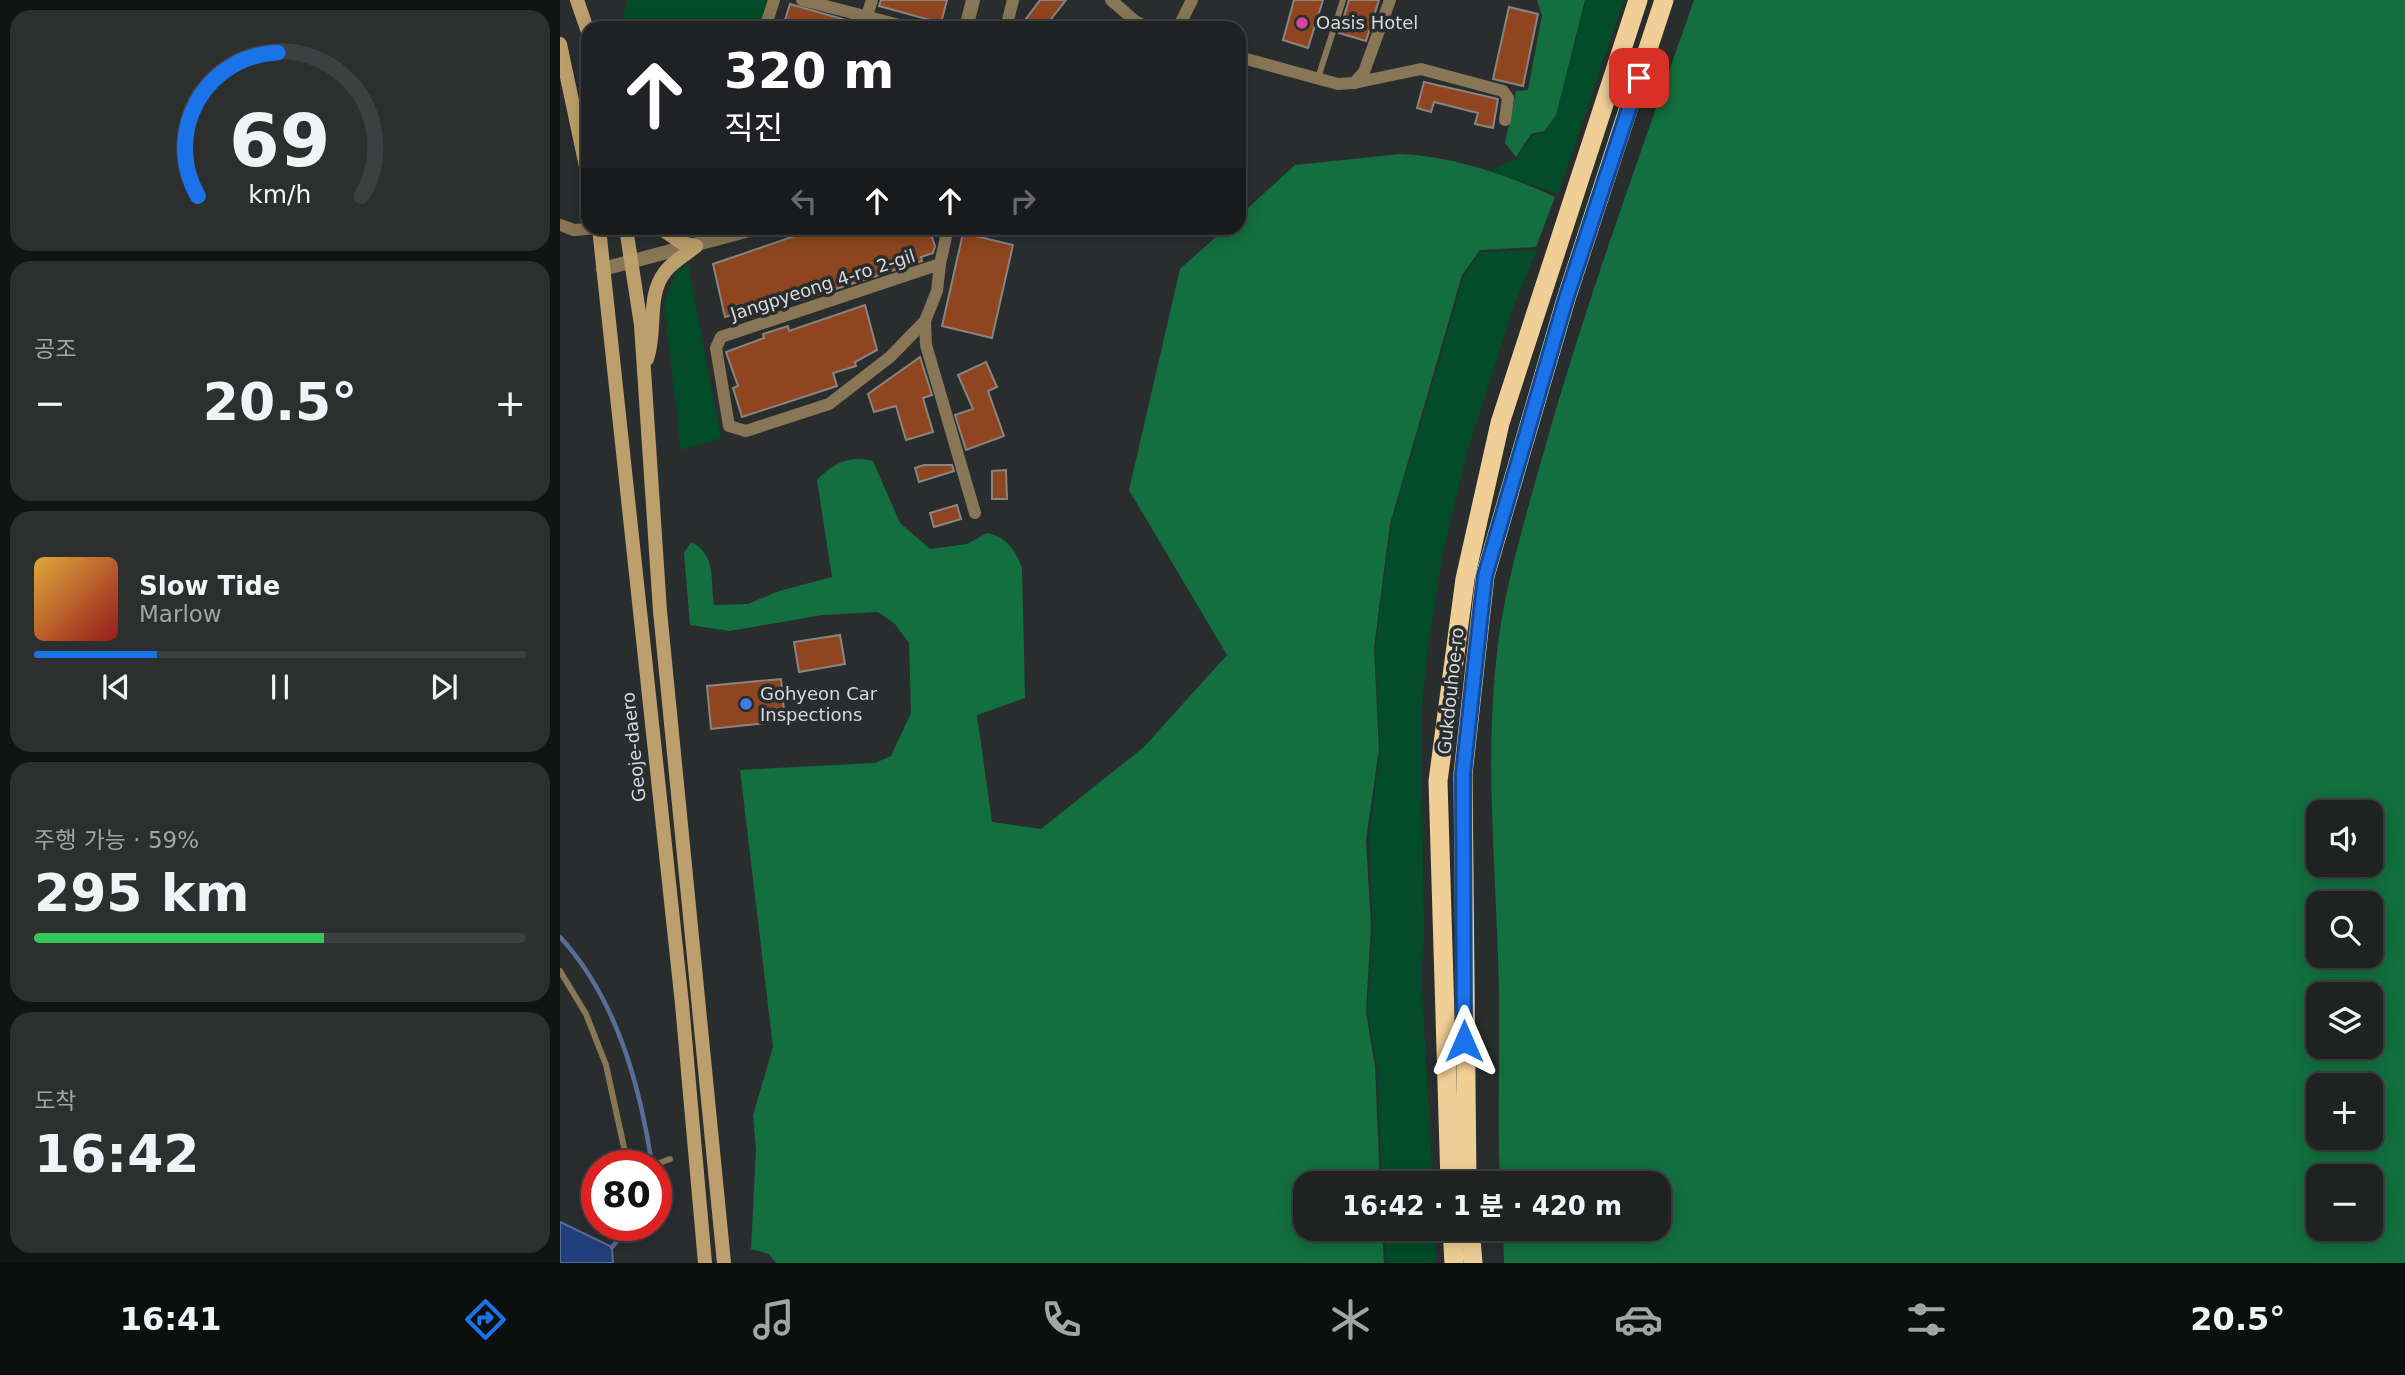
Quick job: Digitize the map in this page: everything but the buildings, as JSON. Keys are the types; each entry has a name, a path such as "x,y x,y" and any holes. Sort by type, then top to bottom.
{"highway":[{"name":"Gukdouhoe-ro","path":"1450,1171 1438,781 1465,579 1500,423 1638,0"},
{"name":"Gukdouhoe-ro","path":"1466,1171 1463,774 1484,590 1566,299 1664,0"},
{"path":"1453,1241 1454,1263"},
{"path":"1471,1241 1473,1263"}],"main road":[{"path":"577,0 584,21"},
{"path":"560,44 581,143"},
{"name":"Geoje-daero","path":"600,235 682,1004 705,1263"},
{"path":"627,235 641,325 660,611 724,1263"},
{"path":"670,235 682,243 696,246"},
{"path":"643,366 649,356 655,296 660,281 668,268 696,246"}],"street":[{"path":"767,21 774,0"},
{"path":"802,0 862,21"},
{"path":"865,21 872,0"},
{"path":"968,21 973,0"},
{"path":"1008,21 1013,0"},
{"path":"1111,0 1135,21"},
{"path":"1182,21 1192,0"},
{"path":"1354,83 1364,72 1390,0"},
{"path":"1246,59 1338,84 1420,69 1503,91 1508,98 1505,120"},
{"path":"560,225 581,229"},
{"path":"603,269 733,235"},
{"name":"Jangpyeong 4-ro 2-gil","path":"925,321 890,357 829,404 741,432 729,426 716,348 721,337 940,264 946,235"},
{"path":"940,264 937,291 925,321 926,345 975,513"}],"lane":[{"path":"1317,78 1343,0"},
{"path":"560,971 586,1014 606,1065 625,1150"}],"green space":[{"path":"628,0 774,0 767,21 621,21"},
{"path":"1537,0 1585,0 1556,115 1545,131 1531,134 1516,157 1505,143 1516,91 1528,90 1542,15"},
{"path":"1586,0 1624,0 1558,194 1491,171 1517,158 1532,135 1546,132 1556,115"},
{"path":"1694,0 2405,0 2405,1263 1504,1263 1503,1241 1671,1241 1671,1171 1500,1171 1499,994 1491,758 1496,664 1502,617 1521,533 1578,337"},
{"path":"1401,154 1440,158 1480,168 1555,197 1536,247 1480,250 1462,275 1390,524 1374,648 1379,749 1366,840 1371,926 1366,1012 1375,1067 1379,1171 1293,1171 1293,1241 1383,1241 1384,1263 776,1263 769,1254 751,1249 756,1150 753,1115 773,1047 740,770 875,763 891,756 911,713 909,643 895,624 878,612 822,615 730,631 690,625 684,553 691,542 705,554 711,569 714,605 748,604 779,591 832,577 817,480 836,465 857,459 873,461 900,523 930,549 967,544 987,533 999,537 1017,555 1022,568 1025,698 977,715 992,822 1041,829 1144,747 1227,655 1129,490 1180,269 1218,235 1246,235 1246,210 1295,165"},
{"path":"1537,250 1514,305 1467,452 1442,557 1427,655 1421,719 1424,937 1421,974 1432,1171 1381,1171 1377,1067 1367,1011 1373,927 1369,840 1380,749 1375,648 1391,524 1464,276 1480,252"},
{"path":"688,264 721,438 681,450 664,303 676,271"},
{"path":"1385,1241 1435,1241 1436,1263 1386,1263"}],"water":[{"path":"560,1222 581,1232 581,1241 600,1241 612,1247 613,1263 560,1263"}],"waterway":[{"path":"560,937 580,961 611,1015 632,1074 649,1150"},
{"path":"612,1247 617,1241"}],"place":[{"name":"Oasis Hotel","path":"1302,23"},
{"name":"Gohyeon Car Inspections","path":"746,704"}],"route":[{"path":"1464,1041 1463,774 1485,576 1566,299 1639,78"}]}
